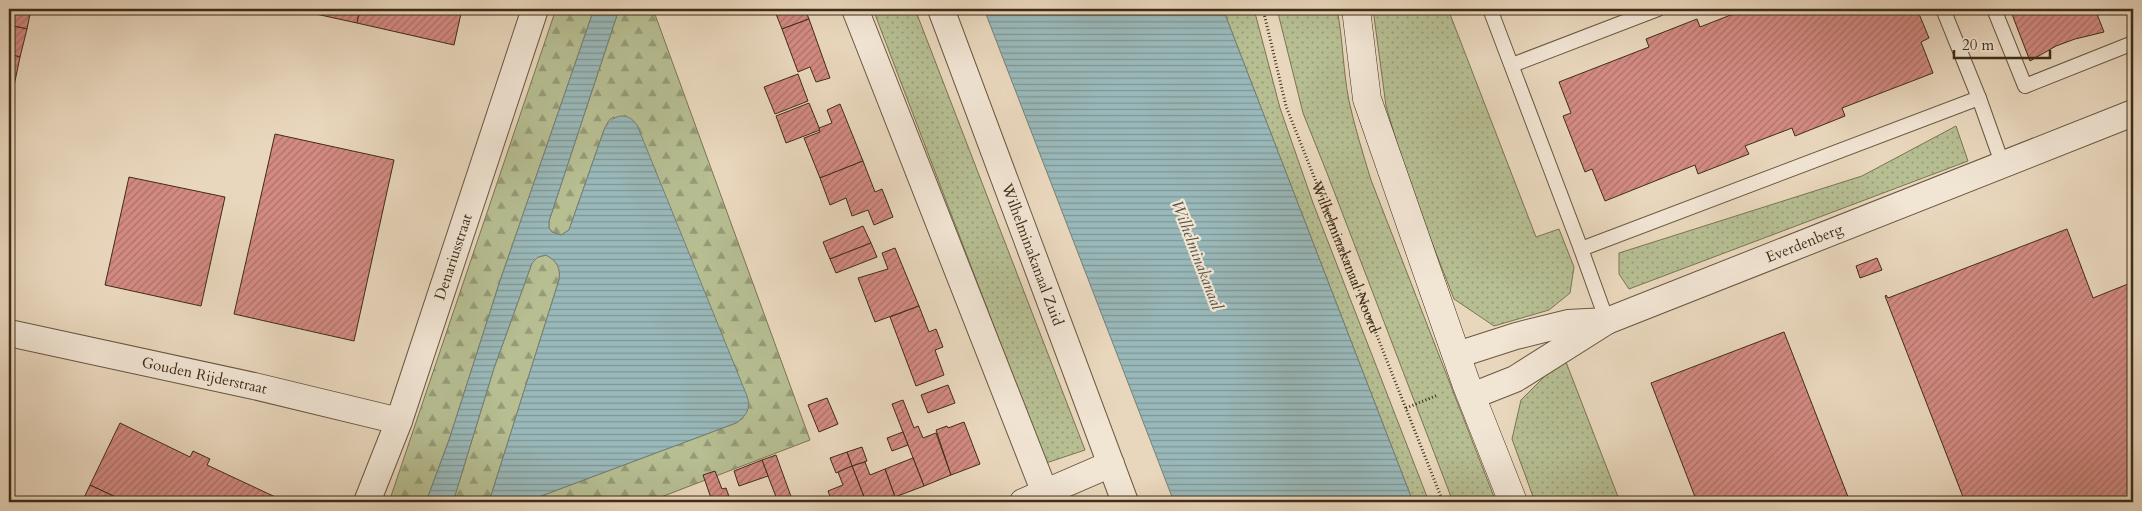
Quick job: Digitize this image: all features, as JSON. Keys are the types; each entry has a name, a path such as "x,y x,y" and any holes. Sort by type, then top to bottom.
{"street":[{"name":"Denariusstraat","path":"367,502 399,421 535,9"},
{"path":"855,9 1034,498 1111,464"},
{"name":"Wilhelminakanaal Zuid","path":"941,9 1125,502"},
{"path":"1356,9 1367,99 1456,355 1513,502"},
{"name":"Everdenberg","path":"1472,396 1515,379 1607,321 2002,163 2133,113"},
{"name":"Everdenberg","path":"1456,355 1516,336 1568,323 1607,321"},
{"name":"Gouden Rijderstraat","path":"9,333 254,386 399,421"}],"lane":[{"path":"1490,9 1607,321"},
{"path":"1512,65 1658,9"},
{"path":"1943,9 1979,98 2002,163"},
{"path":"1994,9 2025,86 2133,43"},
{"path":"1581,249 1979,98"}],"path":[{"name":"Wilhelminakanaal Noord","path":"1263,9 1286,106 1443,502"}],"green space":[{"path":"556,9 594,9 500,281 449,440 426,502 389,502"},
{"path":"619,9 653,9 810,440 648,502 525,502 736,423 743,418 614,117 609,120 604,130 569,230 561,235 552,232 549,228 549,221"},
{"path":"873,9 915,9 1085,450 1046,463"},
{"path":"1223,9 1254,9 1280,108 1313,203 1429,502 1413,502"},
{"path":"1277,9 1337,9 1349,101 1371,180 1496,502 1453,502 1303,113"},
{"path":"1373,9 1448,9 1536,237 1559,229 1574,267 1570,293 1549,310 1494,326 1454,299 1409,184 1386,106"},
{"path":"1956,126 1968,161 1629,289 1619,274 1619,253 1862,176"},
{"path":"546,255 557,265 559,280 489,502 453,502 494,368 532,263 538,257"},
{"path":"1566,362 1620,502 1535,502 1512,439 1521,400 1546,375"}],"water":[{"path":"594,9 619,9 549,221 549,228 552,232 561,235 569,230 604,130 615,118 619,116 629,117 637,125 747,396 749,404 747,411 743,418 736,423 525,502 489,502 559,280 559,268 555,262 546,255 538,257 532,263 494,368 453,502 426,502 449,440 500,281"},
{"name":"Wilhelminakanaal","path":"984,9 1223,9 1413,502 1174,502"}],"building":[{"path":"9,9 31,9 27,29 9,25"},
{"path":"293,9 360,9 357,23"},
{"path":"360,9 462,9 454,45 357,23"},
{"path":"774,9 805,9 809,19 782,29"},
{"path":"1746,9 1917,9 1929,38 1921,42 1933,73 1842,108 1845,116 1795,136 1792,128 1745,146 1749,154 1698,174 1695,165 1605,201 1592,169 1585,172 1563,116 1571,113 1559,82 1649,47 1646,39 1697,19 1700,27"},
{"path":"2010,9 2095,9 2104,32 2056,46 2030,61"},
{"path":"809,19 830,78 816,82 810,67 798,72 782,29"},
{"path":"9,25 27,29 20,57 9,54"},
{"path":"9,54 20,57 9,110"},
{"path":"798,74 808,101 775,114 764,87"},
{"path":"809,103 820,130 786,143 776,116"},
{"path":"840,104 863,161 820,178 804,138 820,132 819,128 832,123 827,110"},
{"path":"275,134 394,160 354,341 234,314"},
{"path":"863,161 875,192 882,189 893,217 874,225 868,210 852,216 846,198 830,205 820,178"},
{"path":"129,177 225,197 201,306 105,285"},
{"path":"863,226 871,243 830,259 823,242"},
{"path":"2067,229 2093,298 2133,282 2133,502 1965,502 1885,296 1888,298"},
{"path":"871,243 877,257 836,273 830,259"},
{"path":"895,248 919,306 875,322 858,278 888,269 882,253"},
{"path":"1877,258 1882,270 1860,278 1856,266"},
{"path":"919,306 929,332 936,329 943,347 935,350 944,375 916,386 890,317"},
{"path":"1784,332 1850,502 1697,502 1651,383"},
{"path":"948,385 955,403 928,413 921,395"},
{"path":"827,398 838,424 819,432 808,405"},
{"path":"903,400 914,428 918,426 923,438 936,433 951,475 924,486 892,404"},
{"path":"964,422 980,464 951,475 936,430"},
{"path":"120,423 190,457 193,451 210,459 207,465 286,502 126,502 90,485"},
{"path":"903,432 908,445 892,451 887,438"},
{"path":"862,447 867,461 852,466 847,452"},
{"path":"847,452 852,466 836,473 830,458"},
{"path":"776,455 793,502 778,502 762,460"},
{"path":"913,458 924,486 895,497 885,469"},
{"path":"762,460 768,476 739,486 734,471"},
{"path":"865,462 870,475 885,469 895,497 880,502 866,502 852,466"},
{"path":"852,466 866,502 832,502 828,491 843,485 838,472"},
{"path":"715,471 722,489 726,488 731,502 714,502 711,498 703,475"},
{"path":"90,485 126,502 82,502"}]}
